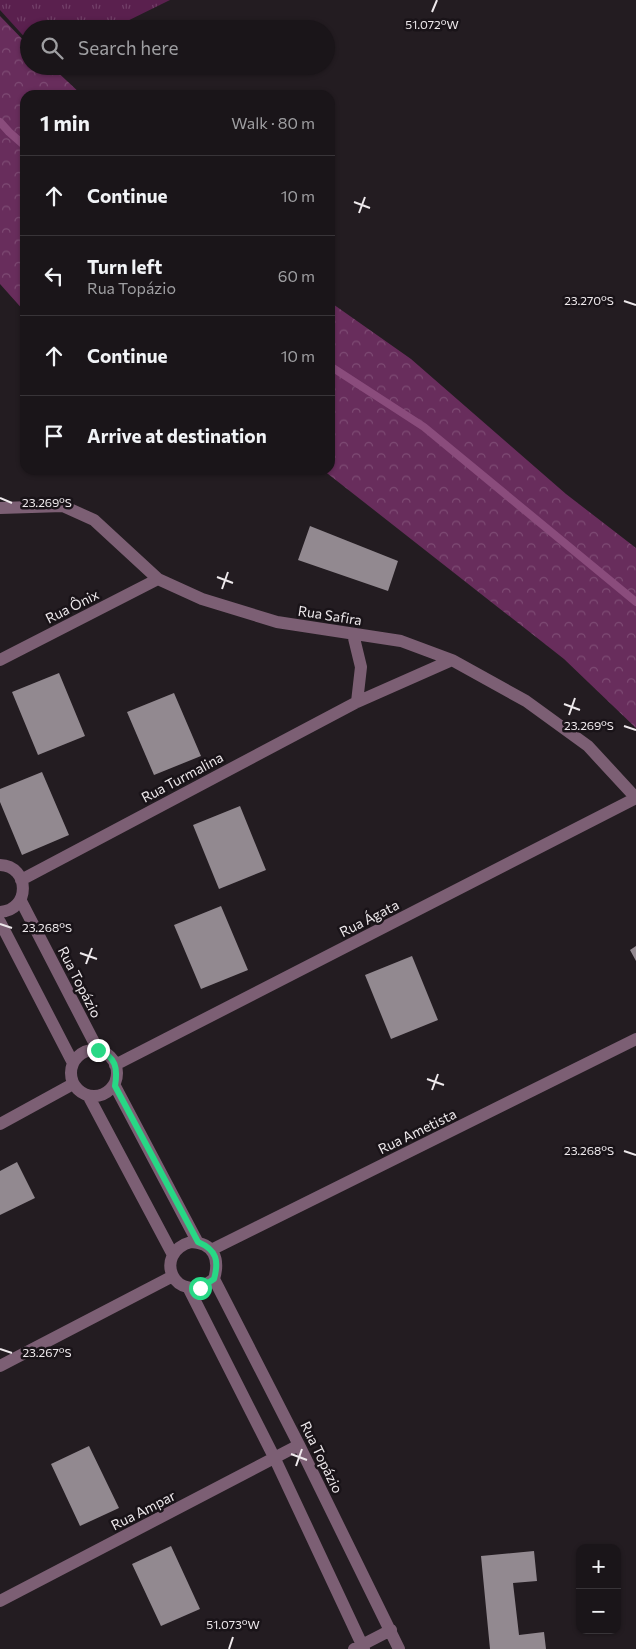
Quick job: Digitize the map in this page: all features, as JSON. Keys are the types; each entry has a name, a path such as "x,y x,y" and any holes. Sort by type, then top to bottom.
{"street":[{"name":"Rua Safira","path":"0,508 63,506 94,520 158,579 202,599 278,622 401,640 452,660 526,701 588,746 636,798"},
{"name":"Rua Ônix","path":"0,660 158,579"},
{"path":"353,634 361,667 357,702"},
{"name":"Rua Turmalina","path":"21,880 357,702 452,660"},
{"name":"Rua Ágata","path":"115,1065 636,798"},
{"path":"0,912 13,908 21,901 23,887 18,873 1,863"},
{"name":"Rua Topázio","path":"21,901 98,1050"},
{"path":"0,922 73,1063"},
{"name":"Rua Ametista","path":"211,1250 636,1039"},
{"path":"173,1255 89,1097 77,1090 73,1084 70,1070 77,1057 83,1052 98,1050 111,1058 117,1072 115,1086 198,1242 211,1250 216,1257 217,1264 214,1279 200,1288 188,1289"},
{"path":"0,1124 73,1084"},
{"path":"89,1097 100,1096 115,1086"},
{"path":"198,1242 183,1244 173,1255 170,1270 178,1282 188,1289 275,1459 360,1648 391,1630"},
{"path":"0,1366 173,1276"},
{"name":"Rua Topázio","path":"214,1279 300,1445 399,1649"},
{"name":"Rua Ampar","path":"0,1601 300,1445"}],"green space":[{"path":"0,0 170,0 129,20 20,20 20,32 0,10"},
{"path":"0,16 20,37 20,75 61,75 77,90 20,90 20,306 0,284"},
{"path":"335,306 411,359 566,494 636,548 636,728 564,659 329,475 335,475"}],"building":[{"path":"310,526 398,561 388,591 298,560"},
{"path":"59,673 85,736 38,755 12,692"},
{"path":"174,693 201,756 154,775 127,712"},
{"path":"42,772 69,835 22,855 0,802 0,789"},
{"path":"240,806 266,870 219,889 193,825"},
{"path":"221,906 248,970 201,989 174,925"},
{"path":"636,946 636,961 630,950"},
{"path":"412,956 438,1020 391,1039 365,975"},
{"path":"17,1162 35,1198 0,1215 0,1171"},
{"path":"89,1446 119,1508 80,1526 51,1464"},
{"path":"171,1546 200,1609 161,1626 132,1564"},
{"path":"534,1551 537,1581 513,1583 519,1635 544,1632 546,1649 490,1649 481,1556"}],"waterway":[{"path":"0,122 20,142"},
{"path":"335,369 424,427 636,602"}],"route":[{"path":"98,1050 111,1058 115,1065 117,1072 115,1086 198,1242 211,1250 216,1257 217,1264 214,1279 200,1288"}]}
